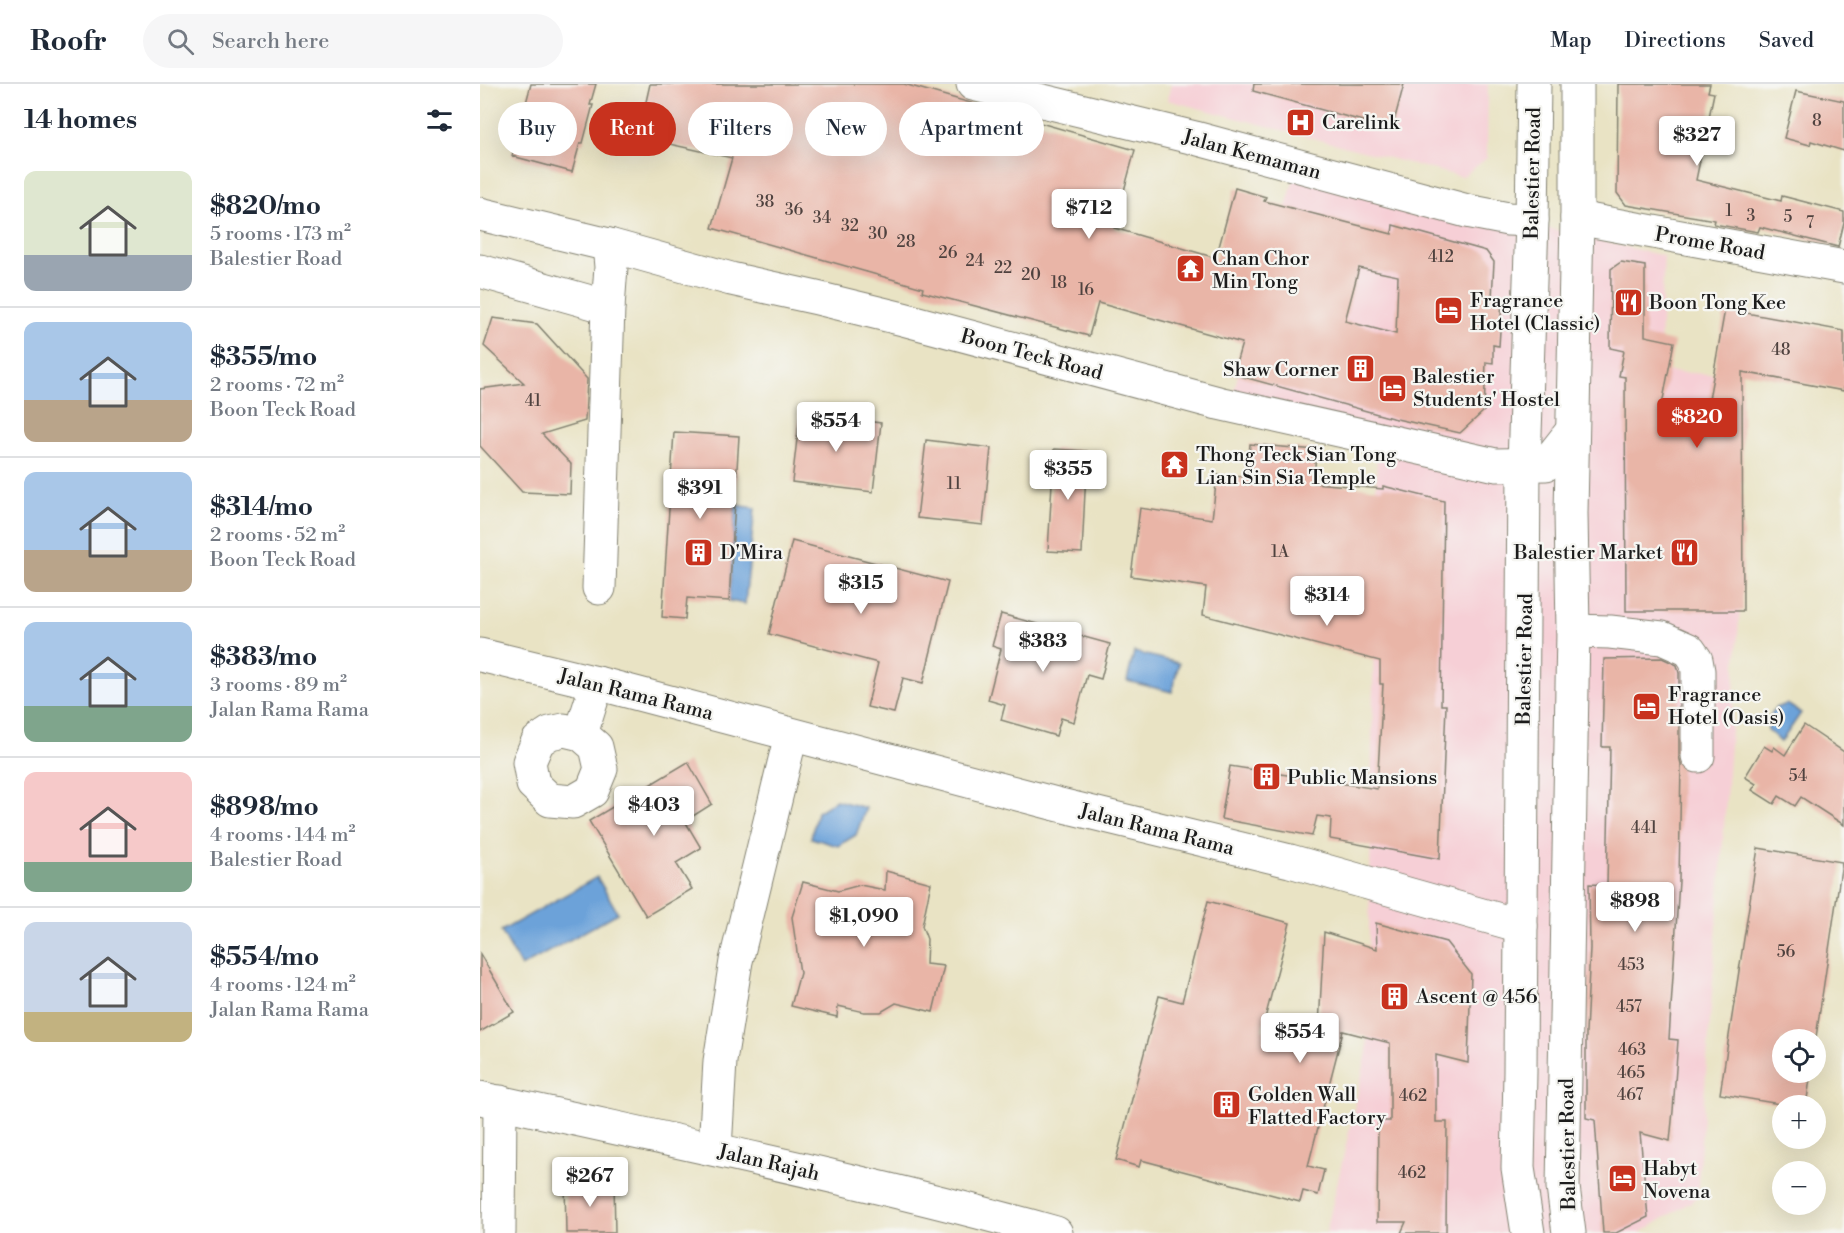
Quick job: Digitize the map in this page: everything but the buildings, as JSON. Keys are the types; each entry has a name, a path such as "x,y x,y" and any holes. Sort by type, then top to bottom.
{"street":[{"name":"Jalan Kemaman","path":"973,84 1195,138 1467,211 1508,219 1532,220"},
{"name":"Balestier Road","path":"1528,1233 1518,1168 1524,465 1534,84"},
{"name":"Balestier Road","path":"1569,1233 1563,1187 1574,631 1571,513 1577,218 1577,84"},
{"name":"Boon Teck Road","path":"480,214 609,244 731,279 870,311 1218,403 1496,465 1546,464 1572,430"},
{"name":"Prome Road","path":"1577,218 1844,267"},
{"path":"599,588 611,267 609,244"},
{"path":"480,271 608,307"},
{"path":"1574,631 1610,632 1662,638 1689,650 1696,660 1698,671 1698,756"},
{"name":"Jalan Rama Rama","path":"480,656 586,680 1056,804 1290,861 1521,927"},
{"path":"572,732 586,680"},
{"path":"715,1149 720,1061 736,961 791,735"},
{"path":"490,1100 499,1233"},
{"name":"Jalan Rajah","path":"490,1100 715,1149 982,1212 1056,1233"}],"shaded area":[{"path":"1171,84 1488,84 1487,158 1462,177 1167,100"},
{"path":"1297,168 1664,256 1659,371 1741,376 1740,608 1697,1198 1640,1233 1326,1233 1367,1052 1377,441 1229,407"}],"water":[{"path":"735,505 755,508 745,604 729,601"},
{"path":"1134,652 1179,663 1172,692 1127,681"},
{"path":"1787,704 1801,713 1781,742 1768,730 1767,721 1775,708"},
{"path":"836,800 866,808 856,835 838,846 811,838 817,812"},
{"path":"597,877 618,913 521,967 501,931"}],"place":[{"name":"Carelink","path":"1301,122"},
{"name":"Chan Chor Min Tong","path":"1191,269"},
{"name":"Boon Tong Kee","path":"1628,302"},
{"name":"Fragrance Hotel (Classic)","path":"1449,311"},
{"name":"Shaw Corner","path":"1360,369"},
{"name":"Balestier Students' Hostel","path":"1392,388"},
{"name":"Thong Teck Sian Tong Lian Sin Sia Temple","path":"1175,465"},
{"name":"D'Mira","path":"699,552"},
{"name":"Balestier Market","path":"1684,552"},
{"name":"Fragrance Hotel (Oasis)","path":"1647,706"},
{"name":"Public Mansions","path":"1266,777"},
{"name":"Ascent @ 456","path":"1395,996"},
{"name":"Golden Wall Flatted Factory","path":"1227,1105"},
{"name":"Habyt Novena","path":"1622,1179"}]}
